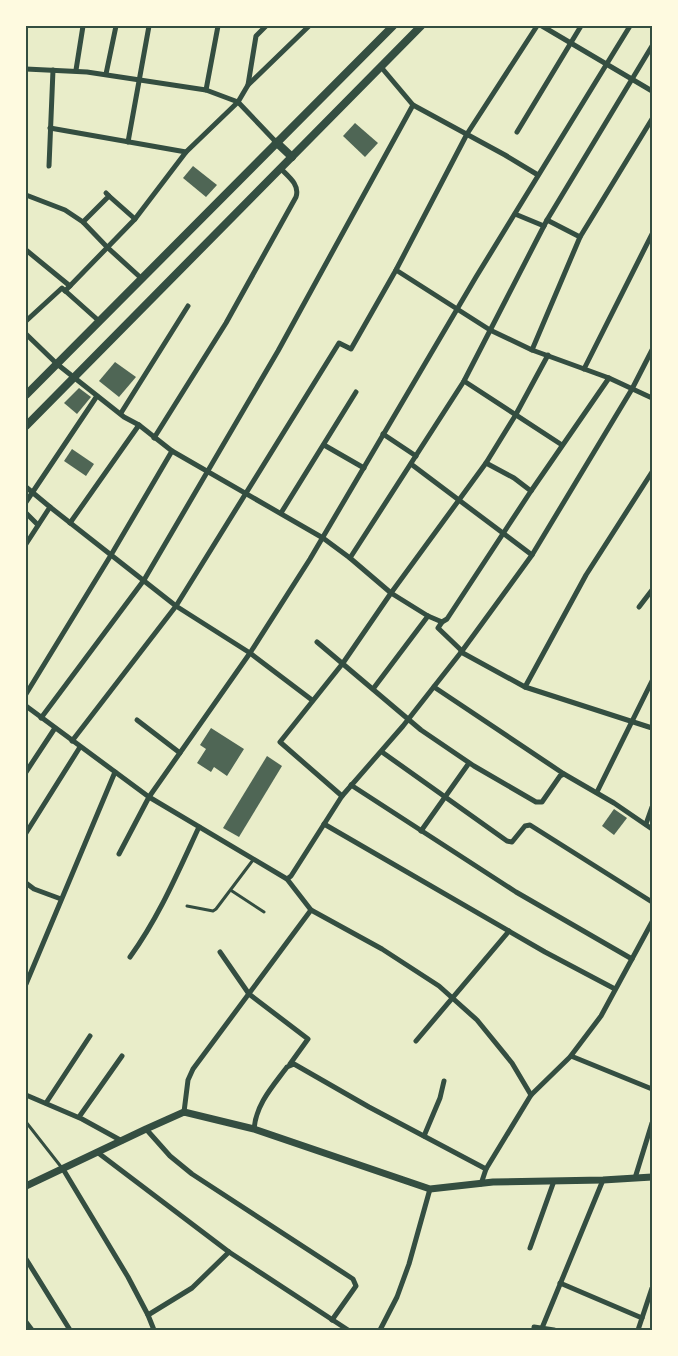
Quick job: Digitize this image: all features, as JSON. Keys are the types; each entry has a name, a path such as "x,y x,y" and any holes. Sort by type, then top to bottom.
{"main road":[{"path":"26,395 393,26"},
{"path":"26,426 421,26"},
{"path":"276,142 292,157"}],"street":[{"path":"75,70 83,26"},
{"path":"106,74 116,26"},
{"path":"128,142 149,26"},
{"path":"206,90 218,26"},
{"path":"248,85 258,26"},
{"path":"256,36 266,26"},
{"path":"65,291 135,219 186,152 238,102 248,85 309,26"},
{"path":"72,741 176,606 339,343 351,349 396,270 467,134 537,26"},
{"path":"542,26 652,91"},
{"path":"517,132 581,26"},
{"path":"119,854 149,797 250,653 323,538 538,175 630,26"},
{"path":"350,558 464,381 547,220 652,46"},
{"path":"381,67 413,105 538,175"},
{"path":"26,69 75,70 206,90 238,102 276,142"},
{"path":"49,166 53,70"},
{"path":"41,718 144,580 284,341 413,105"},
{"path":"532,350 580,237 652,119"},
{"path":"50,128 186,152"},
{"path":"154,438 226,323 296,198 297,186 280,168"},
{"path":"26,195 65,210 83,222 141,278"},
{"path":"83,222 107,195 135,219"},
{"path":"515,214 544,226"},
{"path":"547,220 580,237"},
{"path":"584,369 652,234"},
{"path":"26,250 70,286"},
{"path":"396,270 490,330 532,350 609,378 652,398"},
{"path":"26,321 62,288 99,321"},
{"path":"121,413 188,306"},
{"path":"26,334 57,364 124,417 140,425 172,451 323,538 391,593 442,622"},
{"path":"286,879 291,876 342,796 382,752 462,652 532,555 632,389 652,350"},
{"path":"342,796 281,744 312,700 343,663 486,463 548,355"},
{"path":"609,378 447,619 438,628 462,652 525,687 652,728"},
{"path":"464,381 562,445"},
{"path":"282,513 356,392"},
{"path":"26,502 97,396"},
{"path":"70,523 140,425"},
{"path":"384,434 416,456"},
{"path":"324,445 363,468"},
{"path":"26,694 172,451"},
{"path":"486,463 514,478 531,491"},
{"path":"411,464 532,555"},
{"path":"525,687 586,575 652,472"},
{"path":"26,487 176,606 250,653 312,700"},
{"path":"26,544 50,507"},
{"path":"26,513 38,525"},
{"path":"639,607 652,590"},
{"path":"374,689 428,616"},
{"path":"317,642 408,720 469,763 538,804 564,774"},
{"path":"597,792 652,681"},
{"path":"434,687 564,774 597,792 652,829"},
{"path":"26,706 149,797 286,879 311,910 382,949 431,980 477,1020 499,1046 531,1095"},
{"path":"137,720 180,753"},
{"path":"26,772 55,728"},
{"path":"26,833 80,747"},
{"path":"382,752 507,841 512,842 527,824 534,826 652,902"},
{"path":"421,831 469,763"},
{"path":"26,984 115,772"},
{"path":"351,786 539,906 632,959"},
{"path":"646,824 652,807"},
{"path":"324,824 509,931 615,989"},
{"path":"130,957 147,935 199,827"},
{"path":"26,883 61,899"},
{"path":"184,1112 190,1075 311,910"},
{"path":"481,1184 486,1169 531,1095 553,1076 596,1024 652,922"},
{"path":"416,1041 509,931"},
{"path":"220,952 249,994 308,1040 261,1102 254,1129"},
{"path":"46,1103 90,1036"},
{"path":"79,1117 122,1056"},
{"path":"571,1056 652,1089"},
{"path":"290,1064 297,1065 486,1169"},
{"path":"424,1136 440,1098 444,1081"},
{"path":"26,1095 79,1117 122,1141"},
{"path":"26,1186 184,1112 254,1129 430,1189 481,1184 652,1177"},
{"path":"635,1178 652,1123"},
{"path":"146,1128 170,1156 192,1174 353,1279 356,1286 332,1320"},
{"path":"97,1152 229,1252 348,1330"},
{"path":"63,1169 148,1315 154,1330"},
{"path":"542,1328 603,1180"},
{"path":"530,1248 554,1181"},
{"path":"381,1330 397,1297 409,1264 430,1189"},
{"path":"148,1315 192,1288 229,1252"},
{"path":"26,1259 70,1330"},
{"path":"560,1283 642,1318"},
{"path":"638,1330 652,1288"},
{"path":"26,1322 32,1330"},
{"path":"534,1327 555,1330"}],"lane":[{"path":"187,906 213,911 232,891 254,860"},
{"path":"232,891 264,912"},
{"path":"26,1122 63,1169"}],"building":[{"path":"355,123 378,143 365,157 343,136"},
{"path":"193,166 217,185 206,197 183,178"},
{"path":"115,362 136,377 119,397 99,381"},
{"path":"79,388 91,397 77,414 64,403"},
{"path":"72,449 94,464 86,476 64,461"},
{"path":"211,728 244,749 227,776 214,767 211,772 197,763 206,749 200,745"},
{"path":"267,756 282,766 239,837 223,828"},
{"path":"614,809 627,818 614,835 602,826"}]}
